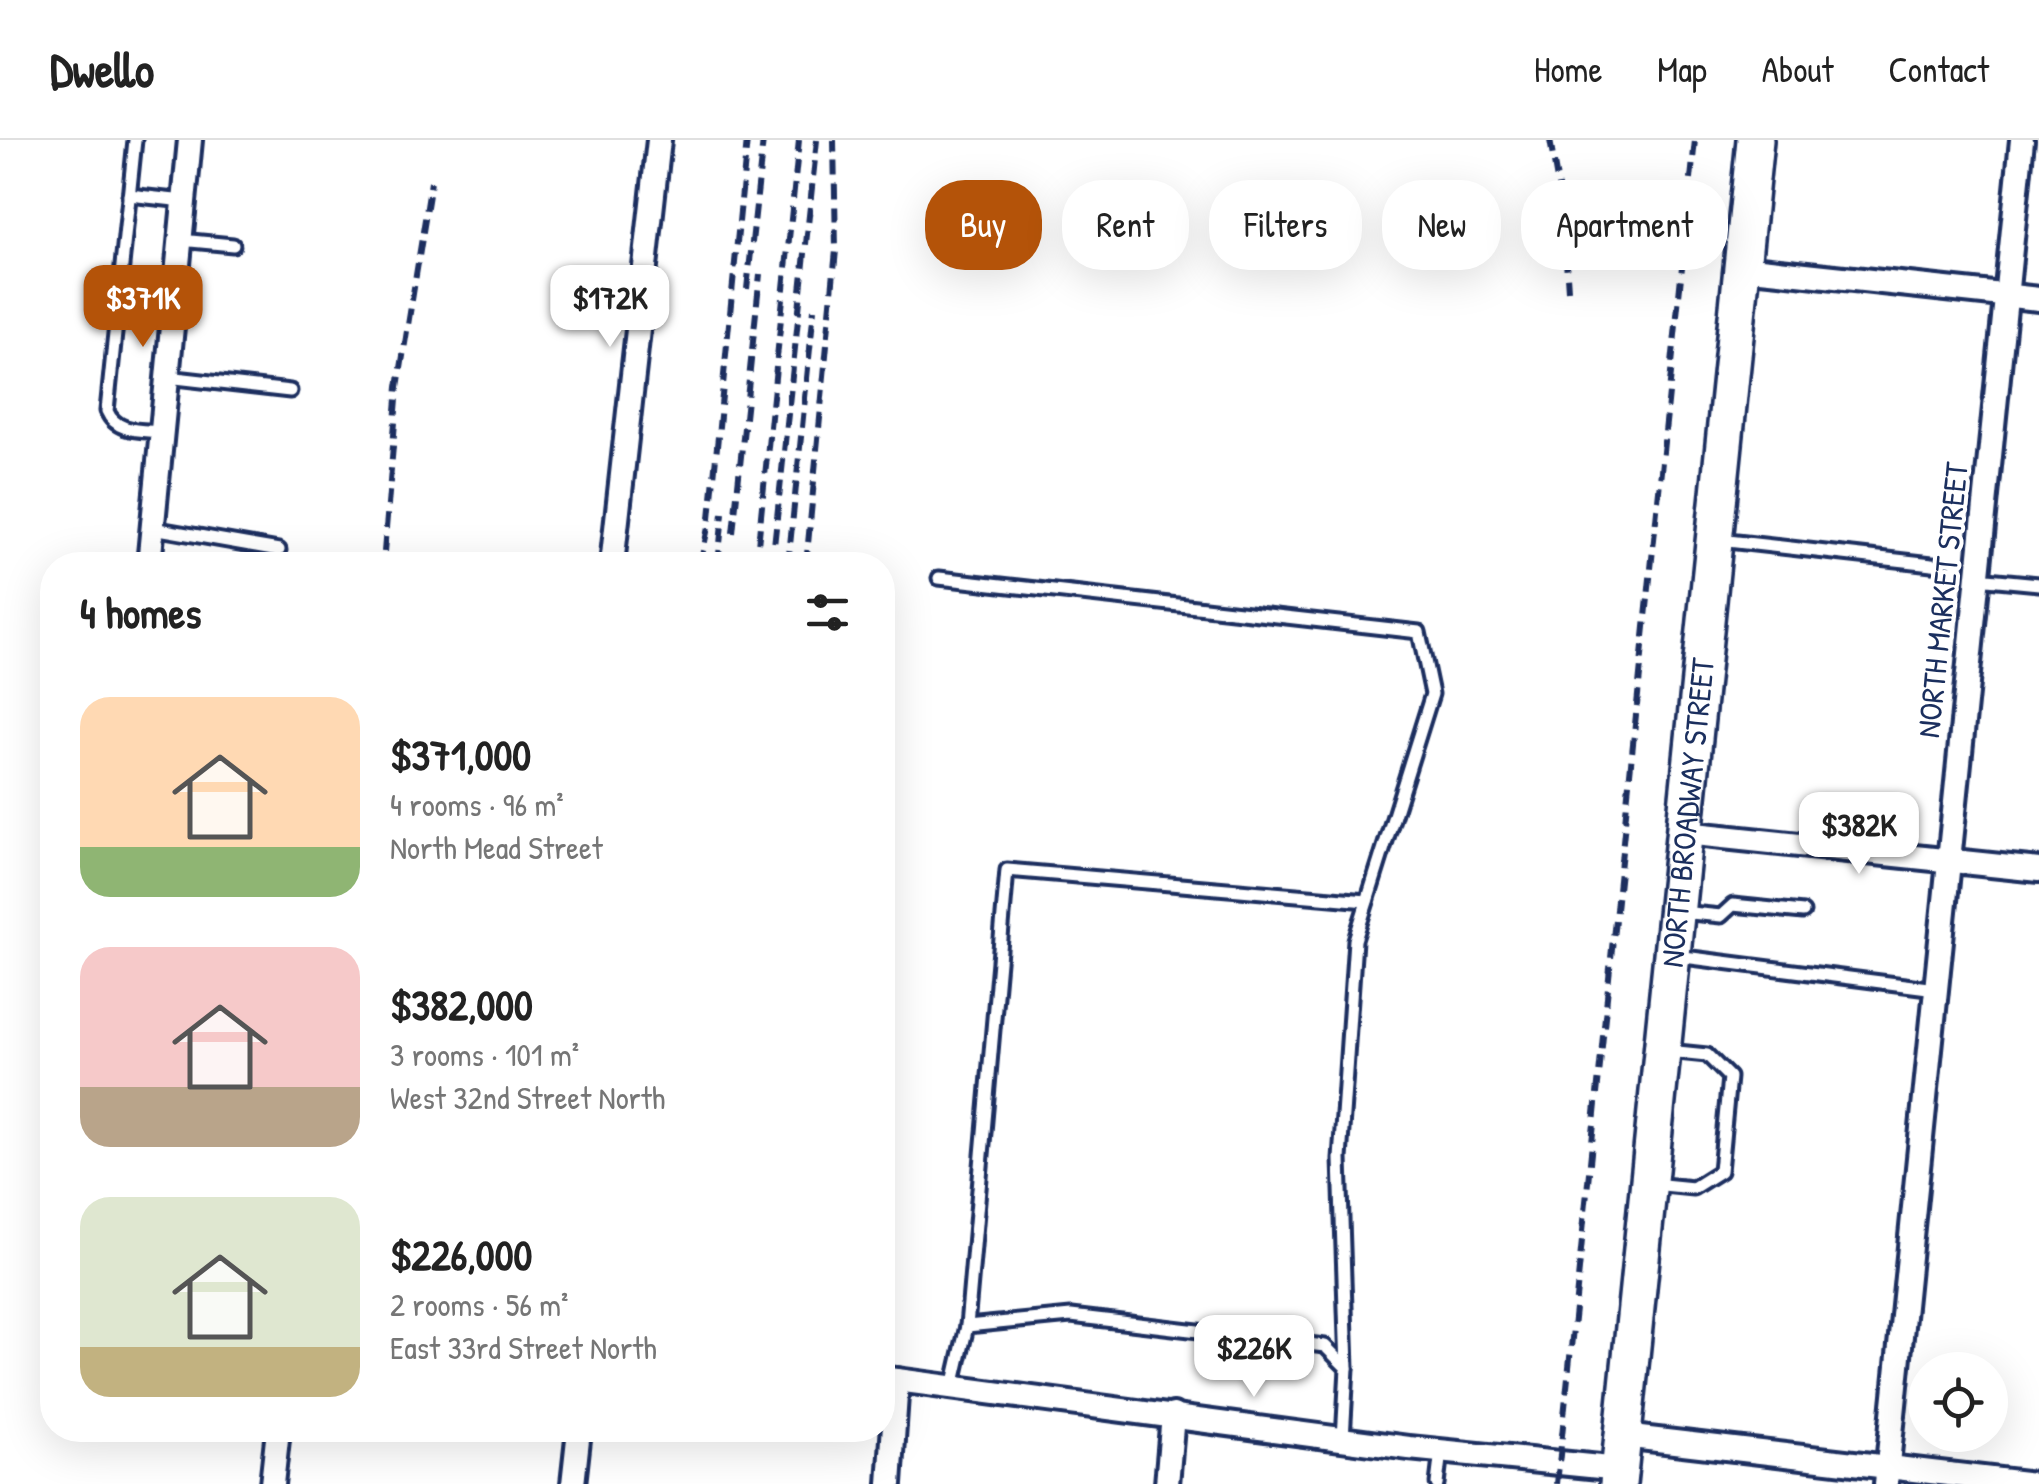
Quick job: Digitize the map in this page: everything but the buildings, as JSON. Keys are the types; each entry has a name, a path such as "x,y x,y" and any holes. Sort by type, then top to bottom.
{"main road":[{"name":"NORTH BROADWAY STREET","path":"1620,1463 1756,140"}],"street":[{"path":"150,552 190,140"},
{"path":"613,552 659,140"},
{"name":"NORTH MARKET STREET","path":"1887,1476 2022,140"},
{"path":"1742,267 2039,299"},
{"path":"1684,833 2039,870"},
{"path":"895,1380 1441,1450 2034,1484"},
{"path":"1166,1484 1173,1414"},
{"path":"272,1484 277,1442"},
{"path":"573,1484 578,1442"},
{"path":"890,1442 890,1484"}],"lane":[{"path":"136,140 107,411 110,420 120,426 162,432"},
{"path":"129,195 184,202"},
{"path":"180,240 233,245"},
{"path":"167,377 290,391"},
{"path":"153,528 278,550"},
{"path":"1714,539 1941,565"},
{"path":"940,578 1419,632 1432,694 1354,940 1340,1158 1347,1368 1342,1439"},
{"path":"1977,578 2039,584"},
{"path":"953,1387 967,1326 1007,870 1367,901"},
{"path":"1676,911 1720,916 1733,905 1803,912"},
{"path":"1672,955 1937,989"},
{"path":"1649,1183 1693,1188 1720,1171 1729,1077 1707,1056 1662,1051"},
{"path":"967,1326 1070,1316 1325,1346 1347,1368"},
{"path":"1437,1484 1441,1450"}],"railway":[{"path":"703,552 710,518 747,140"},
{"path":"747,289 763,140"},
{"path":"757,552 799,140"},
{"path":"773,552 817,140"},
{"path":"807,552 836,250 834,140"},
{"path":"1550,140 1563,215 1568,290"},
{"path":"1557,1484 1695,140"},
{"path":"384,552 398,387 431,182"},
{"path":"733,533 760,274"},
{"path":"789,552 814,309"},
{"path":"719,552 723,513"}]}
